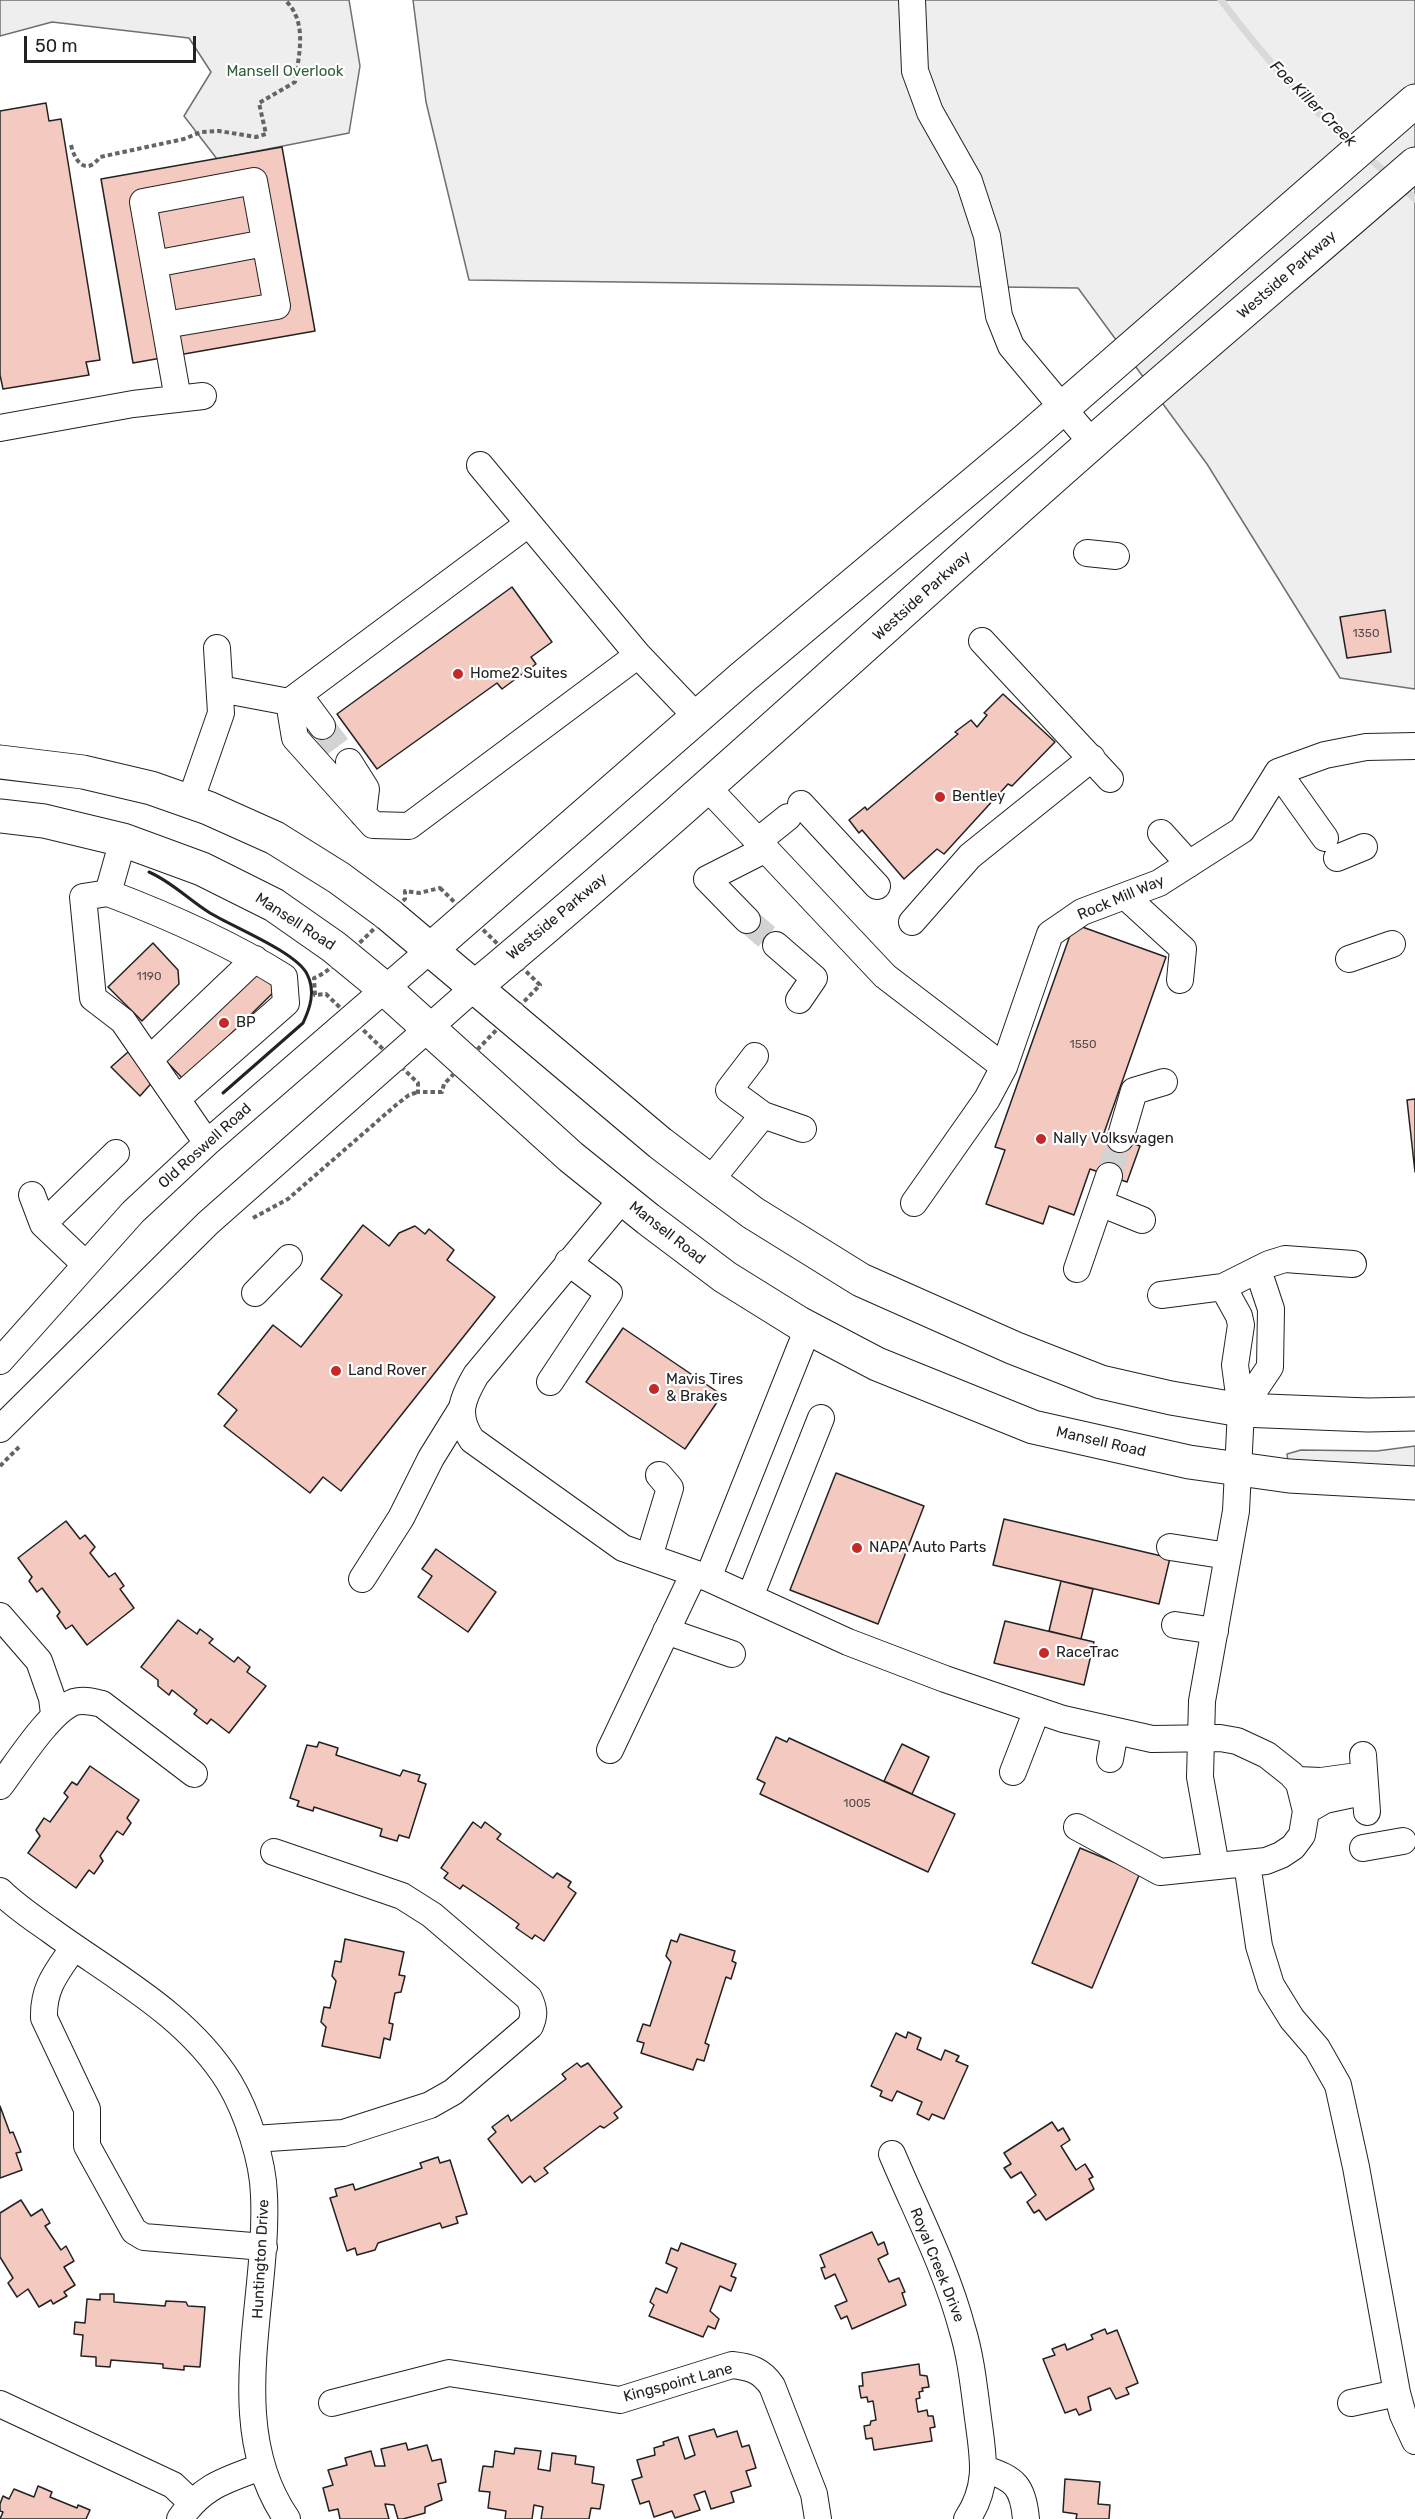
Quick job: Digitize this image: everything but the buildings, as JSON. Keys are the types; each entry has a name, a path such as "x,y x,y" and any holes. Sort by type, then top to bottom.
{"main road":[{"path":"430,950 697,717 1062,408 1415,101"},
{"name":"Westside Parkway","path":"475,987 708,787 1092,443 1415,164"},
{"path":"0,762 83,772 151,788 275,838 330,872 388,914 660,1143 710,1181 753,1213 861,1280 1014,1348 1101,1382 1241,1410 1368,1415 1415,1414"},
{"name":"Mansell Road","path":"0,816 44,821 123,840 202,869 274,905 334,947 385,989 571,1157 724,1277 808,1328 878,1364 1034,1427 1189,1462 1240,1470 1331,1479 1415,1483"}],"street":[{"path":"912,0 915,70 930,112 969,181 987,236 999,316 1011,346 1092,443"},
{"path":"0,428 133,404 190,397 165,325 143,202 254,181 277,306 165,325"},
{"path":"154,264 265,243"},
{"path":"480,465 638,655 697,717"},
{"path":"294,698 528,524"},
{"path":"1087,553 1116,556"},
{"path":"982,641 1110,779"},
{"path":"190,802 221,713 217,648"},
{"path":"294,698 295,738 363,814 373,825 410,826 638,655"},
{"path":"220,689 294,698 322,726"},
{"path":"1364,847 1331,848 1278,772 1325,755 1366,747 1415,746"},
{"path":"934,919 912,922 970,856 1092,758"},
{"path":"350,762 362,778 366,789 363,814"},
{"name":"Rock Mill Way","path":"914,1203 987,1099 1004,1067 1050,934 1082,912 1159,883 1242,830 1278,772"},
{"path":"708,787 885,976 1004,1067"},
{"path":"747,920 707,879 762,845 794,811 877,886"},
{"path":"1161,833 1189,864"},
{"path":"108,893 123,840"},
{"path":"177,1099 285,1004 284,977 255,958 177,919 108,893 83,897 93,998 123,1021 207,1143"},
{"path":"1125,896 1183,949 1180,980"},
{"path":"1349,959 1392,944"},
{"path":"776,945 814,978 799,1000"},
{"name":"Old Roswell Road","path":"0,1361 133,1212 207,1143 430,950"},
{"path":"150,1059 255,958"},
{"name":"Westside Parkway","path":"427,1027 475,987"},
{"path":"0,1429 208,1223 427,1027"},
{"path":"755,1056 729,1090 763,1115 803,1129"},
{"path":"1120,1139 1134,1091 1164,1082"},
{"path":"710,1181 763,1115"},
{"path":"43,1224 116,1153"},
{"path":"1077,1269 1109,1176"},
{"path":"32,1195 43,1224 85,1264"},
{"path":"362,1579 400,1518 431,1458 462,1408 470,1385 483,1366 623,1198"},
{"path":"1100,1203 1142,1220"},
{"path":"255,1293 289,1258"},
{"path":"1161,1295 1223,1287 1276,1261 1293,1258 1353,1264"},
{"path":"550,1382 609,1293 568,1262"},
{"path":"1241,1410 1270,1367 1271,1309 1258,1270"},
{"path":"1216,1866 1200,1777 1202,1701 1236,1511 1240,1470 1241,1410 1235,1365 1241,1325 1239,1316 1223,1287"},
{"path":"610,1750 666,1630 701,1576 808,1328"},
{"path":"462,1408 461,1419 472,1440 623,1548 701,1576 848,1642 945,1679 1063,1719 1152,1739 1200,1740 1220,1737 1250,1746 1282,1765 1297,1780 1304,1795 1306,1811 1302,1835 1293,1847 1281,1855 1266,1861 1160,1872 1077,1827"},
{"path":"750,1597 821,1418"},
{"path":"649,1557 670,1488 658,1475"},
{"path":"1170,1547 1228,1556"},
{"path":"0,1616 39,1661 52,1698 54,1714"},
{"path":"1175,1625 1215,1631"},
{"path":"666,1630 732,1654"},
{"path":"0,1786 54,1714 75,1702 89,1701 102,1704 194,1774"},
{"path":"1013,1772 1037,1710"},
{"path":"1110,1759 1115,1731"},
{"path":"1363,1755 1367,1812"},
{"path":"1297,1780 1321,1781 1350,1777 1364,1785"},
{"path":"1306,1811 1325,1800 1353,1794 1364,1785"},
{"path":"1363,1848 1403,1841"},
{"path":"254,2139 343,2133 430,2104 453,2092 530,2026 534,2017 534,2008 529,1998 432,1915 402,1896 274,1852"},
{"path":"1247,1863 1259,1946 1270,1985 1292,2019 1323,2057 1338,2085 1356,2167 1397,2393 1403,2415 1415,2441"},
{"name":"Huntington Drive","path":"0,1891 74,1947 150,1999 193,2036 230,2083 254,2139 264,2193 264,2247 251,2402 253,2433 261,2467 277,2504 287,2519"},
{"path":"74,1947 48,1985 43,2002 44,2018 87,2109 87,2146 134,2230 144,2237 264,2247"},
{"name":"Royal Creek Drive","path":"892,2154 949,2289 962,2328 971,2368 985,2469 975,2507 967,2519"},
{"name":"Kingspoint Lane","path":"332,2403 448,2373 620,2400 732,2365 751,2367 764,2375 772,2386 814,2494 818,2519"},
{"path":"1351,2403 1397,2393"},
{"path":"0,2404 173,2485 186,2511 215,2484 261,2467"},
{"path":"985,2469 1009,2477 1024,2499 1026,2519"}],"path":[{"path":"71,145 73,154 81,165 89,167 94,165 100,157 184,139 201,132 219,131 256,137 266,134 259,103 295,82 302,37 292,7 285,0"},
{"path":"248,1220 288,1199 396,1105 409,1095 418,1092"},
{"path":"0,1466 25,1441"}],"green space":[{"name":"Mansell Overlook","path":"0,0 349,0 360,66 349,133 217,159 184,116 211,72 189,38 52,22 0,36"},
{"path":"413,0 1415,0 1415,689 1340,678 1207,464 1078,288 469,280 426,102"},
{"path":"1415,1446 1415,1469 1288,1461 1287,1454 1301,1450 1377,1451"}],"waterway":[{"name":"Foe Killer Creek","path":"1221,0 1283,76 1352,144"},
{"name":"Foe Killer Creek","path":"1365,155 1389,175"},
{"name":"Foe Killer Creek","path":"1402,187 1415,199"}],"tunnel":[{"path":"322,726 349,762"},
{"path":"747,920 776,945"},
{"path":"1109,1176 1120,1139"}],"wall":[{"path":"149,872 210,913 263,940 290,957 301,966 310,980 312,993 303,1023 223,1093"}],"place":[{"name":"Home2 Suites","path":"458,674"},
{"name":"Bentley","path":"940,797"},
{"name":"BP","path":"224,1023"},
{"name":"Nally Volkswagen","path":"1041,1139"},
{"name":"Land Rover","path":"336,1371"},
{"name":"Mavis Tires & Brakes","path":"654,1389"},
{"name":"NAPA Auto Parts","path":"857,1548"},
{"name":"RaceTrac","path":"1044,1653"}]}
